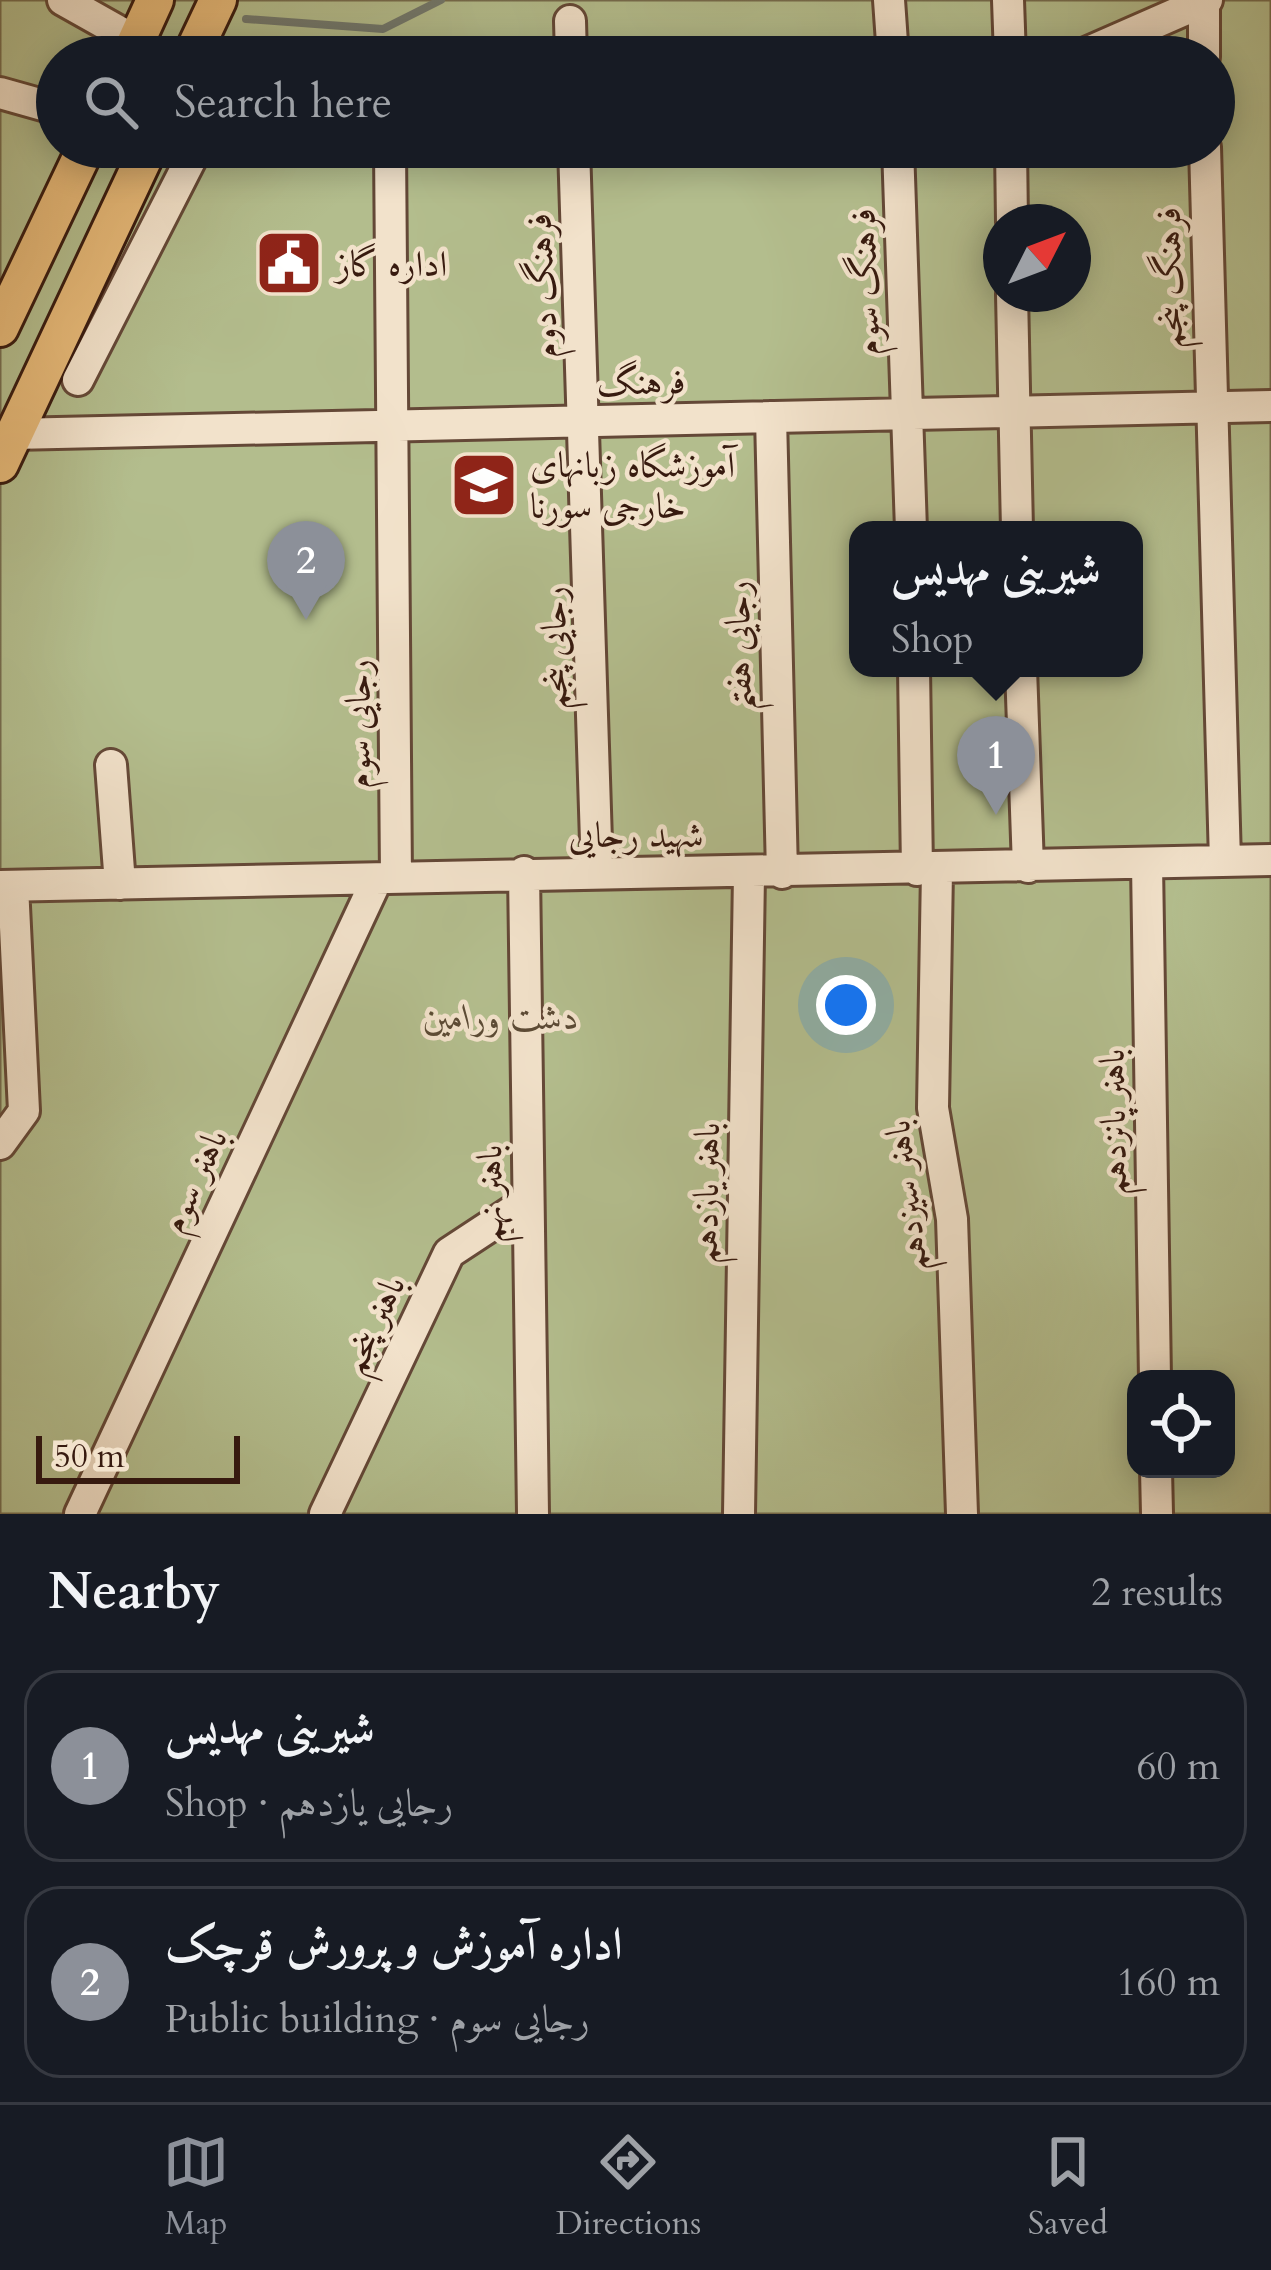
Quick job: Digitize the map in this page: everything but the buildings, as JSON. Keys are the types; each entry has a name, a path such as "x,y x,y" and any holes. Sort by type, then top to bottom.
{"main road":[{"path":"138,36 155,0"},
{"path":"201,36 218,0"},
{"path":"0,328 76,168"},
{"path":"6,449 139,168"}],"street":[{"path":"63,0 114,36"},
{"path":"889,0 892,36"},
{"path":"1008,0 1009,36"},
{"path":"1125,36 1205,1 1204,36"},
{"path":"569,22 570,36"},
{"path":"0,93 36,103"},
{"path":"78,380 186,168"},
{"name":"رجایی سوم","path":"387,879 394,426 390,168"},
{"name":"فرهنگ دوم","path":"575,168 586,422"},
{"name":"فرهنگ سوم","path":"899,168 911,521"},
{"path":"1011,168 1012,204"},
{"name":"فرهنگ پنجم","path":"1205,168 1208,408 1225,861"},
{"path":"1012,312 1017,521"},
{"name":"فرهنگ","path":"6,449 394,426 1271,406"},
{"name":"رجایی هفتم","path":"771,417 782,873"},
{"name":"رجایی پنجم","path":"586,422 597,873"},
{"name":"باهنر سیزدهم","path":"915,677 927,870 933,1108 952,1219 962,1514"},
{"path":"1022,677 1028,867"},
{"path":"111,765 120,884"},
{"name":"شهید رجایی","path":"7,886 1271,860"},
{"name":"باهنر پانزدهم","path":"1147,864 1155,1370"},
{"name":"باهنر نهم","path":"524,872 533,1514"},
{"name":"باهنر یازدهم","path":"739,1514 749,874"},
{"name":"باهنر سوم","path":"80,1514 387,879"},
{"path":"0,1144 24,1111 7,886"},
{"name":"باهنر پنجم","path":"325,1514 449,1253 529,1202"},
{"path":"1156,1478 1157,1514"}],"green space":[{"name":"دشت ورامین","path":"0,0 1271,0 1271,1514 0,1514"}],"waterway":[{"path":"246,19 383,29 441,0"}],"place":[{"name":"اداره گاز","path":"289,263"},
{"name":"آموزشگاه زبانهای خارجی سورنا","path":"484,485"},
{"name":"اداره آموزش و پرورش قرچک","path":"306,620"},
{"name":"شیرینی مهدیس","path":"996,815"}]}
